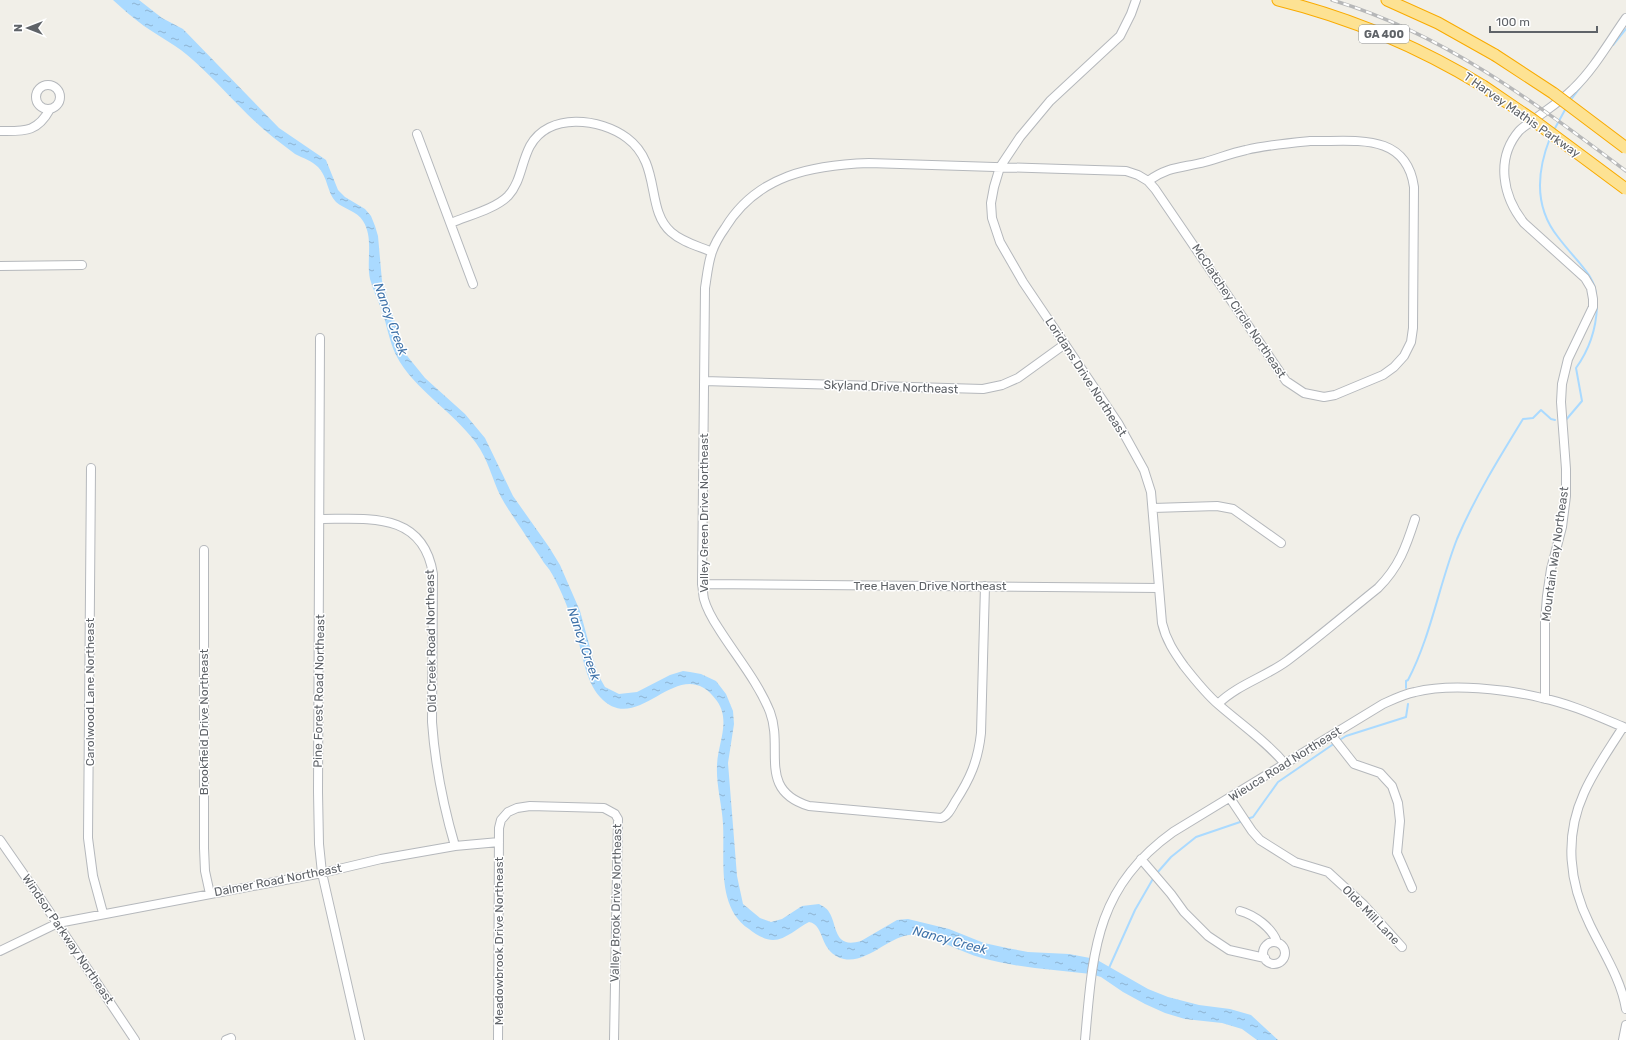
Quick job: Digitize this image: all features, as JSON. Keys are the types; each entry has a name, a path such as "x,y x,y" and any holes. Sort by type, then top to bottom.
{"highway":[{"name":"T Harvey Mathis Parkway","path":"1278,0 1338,16 1388,36 1452,67 1533,120 1626,189"},
{"name":"GA 400","path":"1387,0 1438,23 1495,55 1553,93 1626,148"}],"street":[{"name":"Loridans Drive Northeast","path":"1136,0 1125,27 1113,43 1074,77 1036,116 1000,167 991,203 992,218 996,233 1023,282 1118,423 1144,470 1151,492 1158,588 1162,623 1168,643 1194,679 1218,704 1268,745 1286,765"},
{"name":"Mountain Way Northeast","path":"1545,698 1544,622 1551,569 1562,527 1566,496 1562,384 1568,359 1591,313 1593,299 1591,288 1585,278 1524,223 1516,213 1507,193 1505,184 1505,165 1510,146 1520,130 1572,90 1593,65 1626,18"},
{"path":"0,132 27,131 36,127 45,119 50,109"},
{"path":"451,223 490,207 506,197 512,191 520,176 530,147 542,133 558,124 583,122 610,128 634,144 649,170 658,210 665,226 670,232 682,240 712,252"},
{"path":"417,134 473,284"},
{"name":"McClatchey Circle Northeast","path":"1000,167 1126,172 1138,174 1148,181 1155,189 1282,376 1294,388 1304,393 1314,396 1335,395 1383,375 1394,367 1404,356 1411,342 1414,328 1414,187 1412,175 1408,165 1394,150 1383,144 1371,142 1310,141 1280,143 1246,150 1204,162 1171,168 1159,173 1148,181"},
{"name":"Valley Green Drive Northeast","path":"985,586 981,733 979,749 974,767 966,785 947,814 941,818 809,806 797,803 787,795 779,785 775,773 774,730 769,710 754,681 728,644 710,613 704,599 702,584 705,288 712,252 730,219 743,204 760,190 775,181 790,175 820,168 849,164 1000,167"},
{"path":"0,266 82,265"},
{"name":"Pine Forest Road Northeast","path":"320,338 319,844 322,873 360,1040"},
{"name":"Skyland Drive Northeast","path":"704,381 983,388 1002,385 1018,378 1065,344"},
{"name":"Carolwood Lane Northeast","path":"91,468 88,838 93,876 103,913"},
{"path":"1153,508 1217,506 1233,509 1281,543"},
{"name":"Old Creek Road Northeast","path":"320,519 380,519 392,522 413,534 421,543 428,556 433,574 433,738 441,792 455,846"},
{"path":"1218,704 1229,694 1287,661 1378,588 1389,577 1398,564 1407,547 1415,519"},
{"name":"Brookfield Drive Northeast","path":"204,550 204,848 205,871 210,894"},
{"name":"Tree Haven Drive Northeast","path":"702,584 1158,588"},
{"name":"Wieuca Road Northeast","path":"1086,1040 1095,954 1099,934 1107,911 1116,892 1128,874 1156,844 1173,832 1333,737 1351,723 1398,697 1434,688 1454,687 1503,691 1545,698 1624,728"},
{"path":"1624,728 1584,793 1573,828 1571,855 1572,870 1578,899 1620,985 1626,1009"},
{"path":"1333,737 1354,764 1380,772 1392,786 1398,803 1400,821 1397,853 1412,888"},
{"name":"Olde Mill Lane","path":"1230,798 1237,806 1252,831 1260,840 1294,862 1328,872 1364,905 1402,947"},
{"name":"Valley Brook Drive Northeast","path":"499,842 499,828 501,820 508,812 517,808 530,806 604,808 615,814 619,825 614,1040"},
{"name":"Windsor Parkway Northeast","path":"0,840 58,923 135,1040"},
{"name":"Dalmer Road Northeast","path":"0,951 58,923 103,913 322,873 375,860 455,846 499,842"},
{"name":"Meadowbrook Drive Northeast","path":"498,1040 499,842"},
{"path":"1141,859 1170,892 1184,912 1208,936 1229,950 1265,958 1273,964 1283,960 1285,957 1285,950 1278,942 1274,934 1250,914 1240,911"},
{"path":"1265,958 1265,947 1270,943 1278,942"},
{"path":"1623,1040 1626,1025"}],"water":[{"name":"Nancy Creek","path":"113,0 139,0 162,18 183,29 279,128 326,160 338,190 345,197 365,209 371,216 378,236 382,281 404,352 425,378 465,414 485,438 513,496 560,565 580,611 597,673 605,687 619,694 637,692 670,675 683,671 701,674 716,681 726,694 733,711 734,724 728,763 737,876 743,904 760,918 771,922 782,919 802,906 819,904 826,908 832,918 838,935 845,942 852,943 861,941 897,920 908,919 949,929 984,943 1007,948 1028,952 1069,954 1090,958 1099,961 1148,989 1168,997 1199,1005 1230,1009 1251,1015 1278,1040 1257,1040 1242,1029 1222,1023 1185,1019 1165,1013 1123,992 1101,977 1091,974 1036,968 982,958 941,942 916,935 907,935 898,938 862,957 844,959 836,956 830,951 818,928 809,922 783,938 773,940 754,933 738,920 731,908 724,881 723,824 717,772 718,757 723,732 723,716 717,701 703,687 688,684 674,688 644,703 629,708 615,707 600,697 587,674 573,622 559,588 551,572 504,502 480,449 467,431 412,379 396,355 370,279 369,242 363,221 354,212 336,202 331,194 324,175 316,165 295,154 274,138 187,55 144,26"}],"waterway":[{"path":"1613,45 1626,29"},
{"path":"1570,101 1582,85"},
{"path":"1554,130 1566,108"},
{"path":"1550,138 1542,163 1540,176 1541,201 1550,225 1590,276 1596,295"},
{"path":"1565,421 1582,401 1576,368 1585,354 1591,339 1597,307"},
{"path":"1406,688 1406,681 1408,680 1423,646 1457,539 1488,478 1523,419 1533,418 1541,410 1551,419 1555,420"},
{"path":"1338,741 1346,736 1406,717 1408,704"},
{"path":"1247,819 1253,817 1278,782 1335,743"},
{"path":"1157,873 1171,857 1196,837 1243,821"},
{"path":"1109,968 1135,910 1154,877"}],"railway":[{"path":"1332,0 1373,14 1412,31 1450,51 1486,72 1522,96 1626,171"}]}
